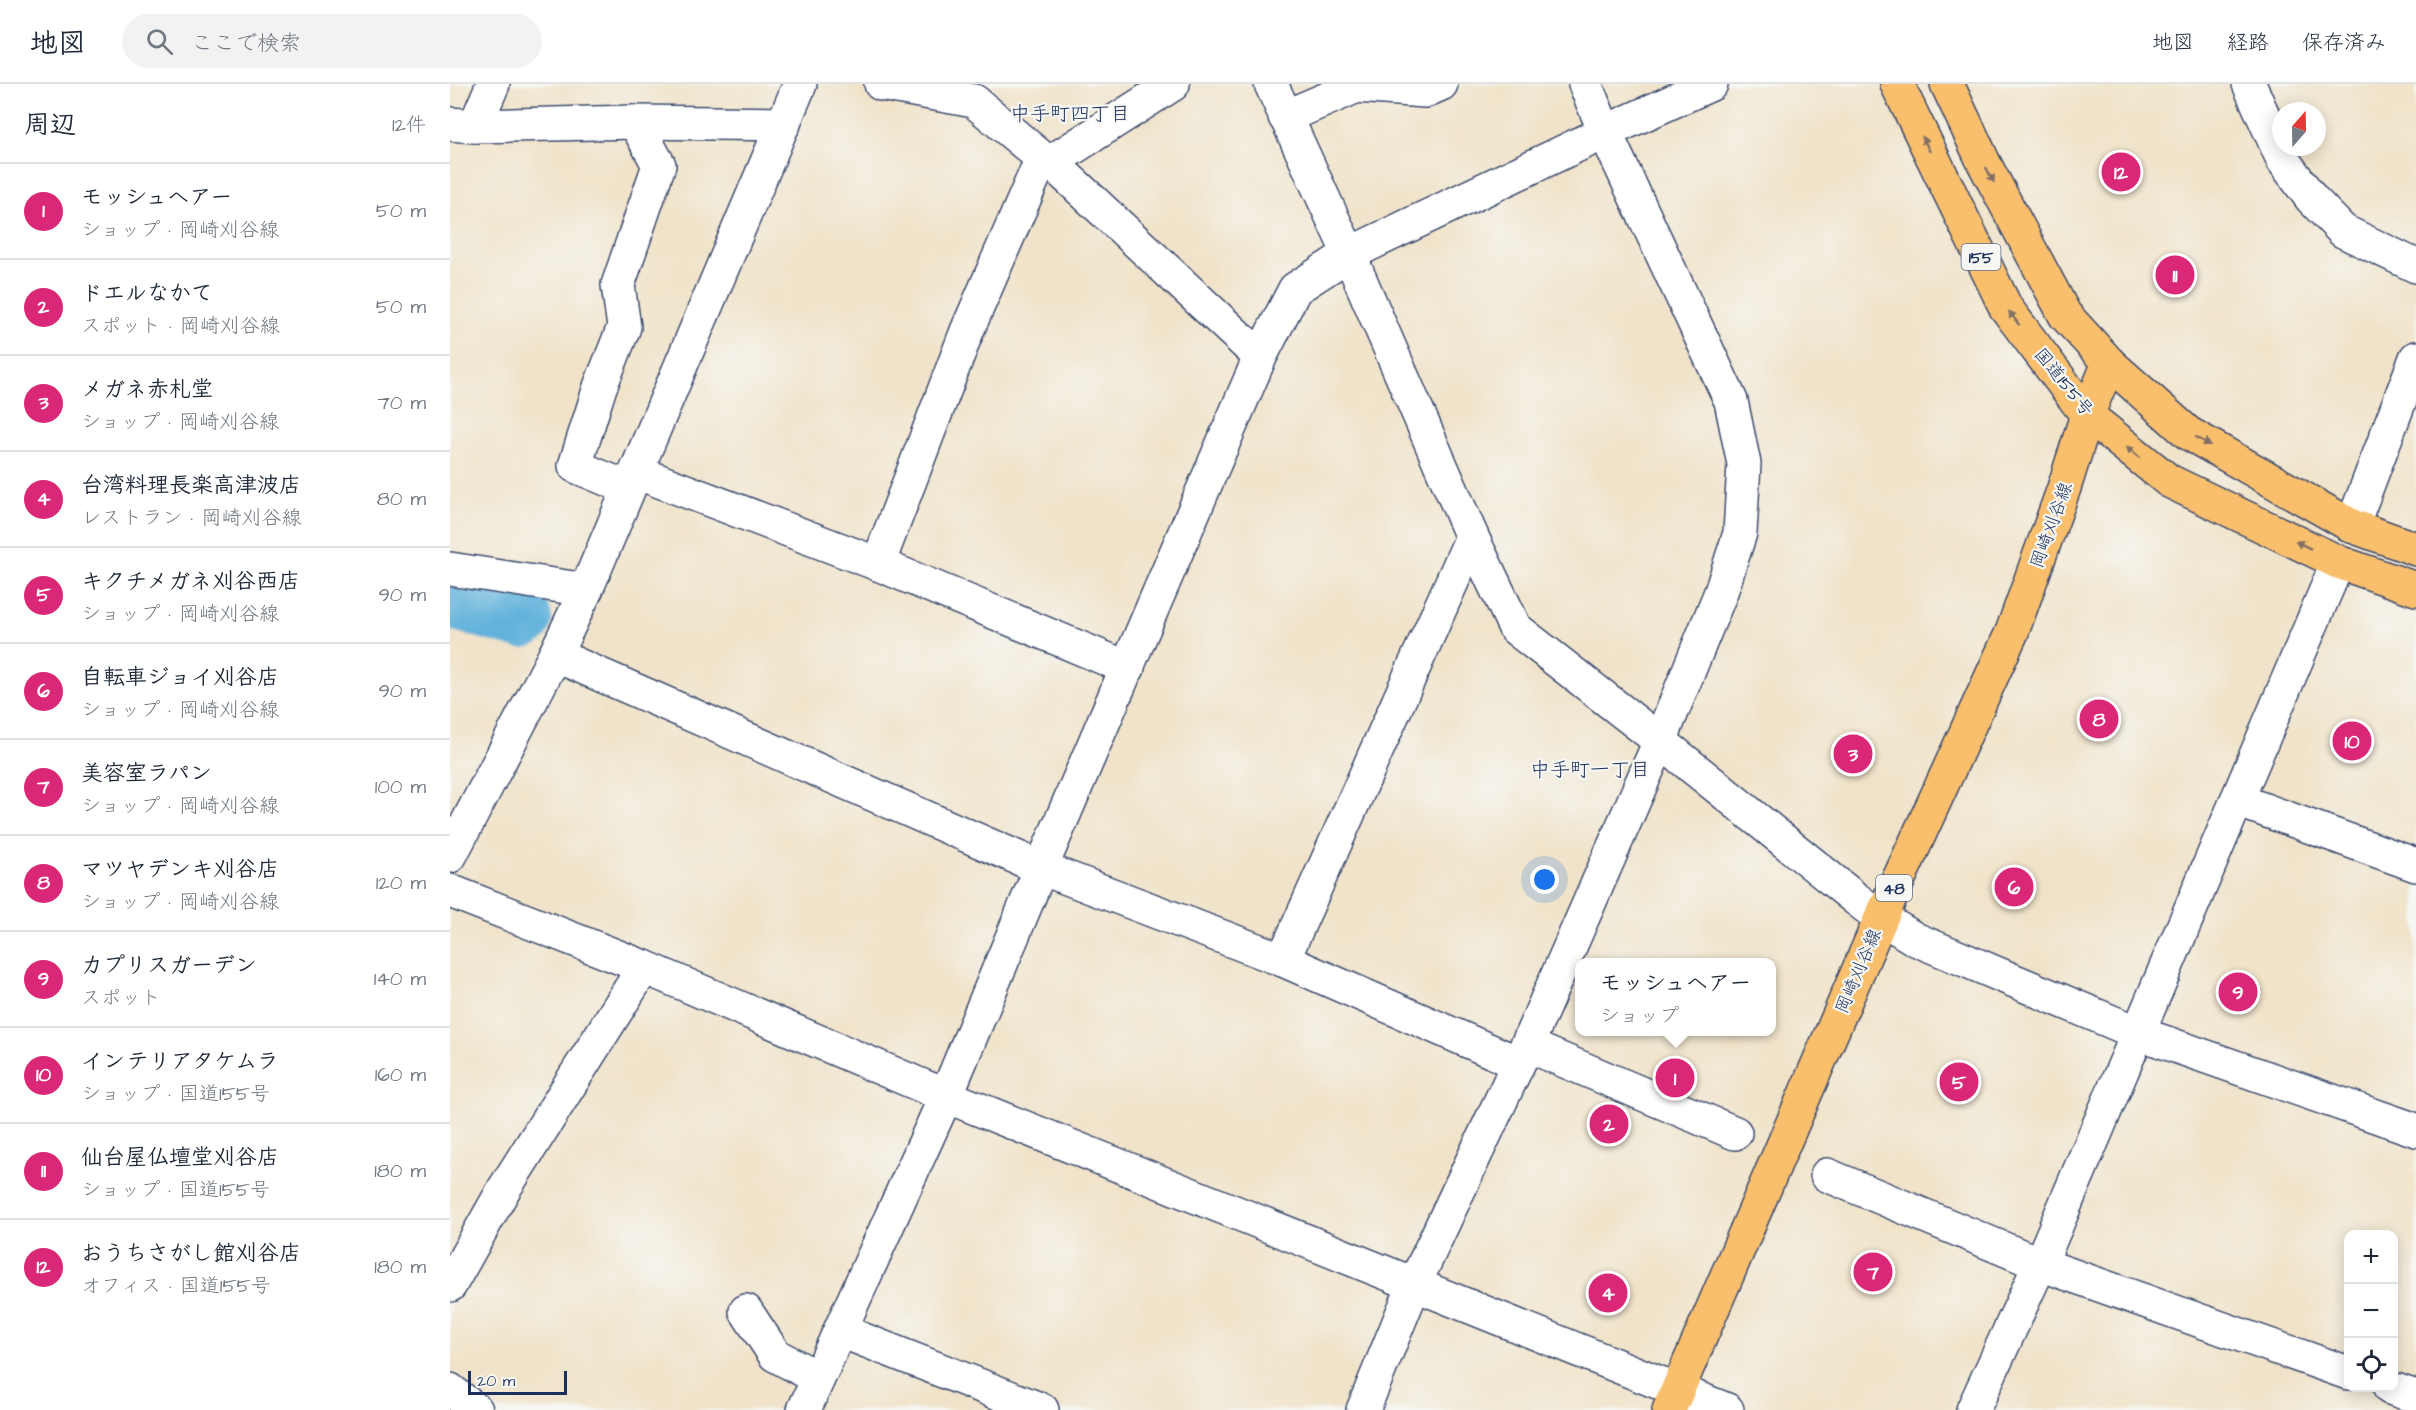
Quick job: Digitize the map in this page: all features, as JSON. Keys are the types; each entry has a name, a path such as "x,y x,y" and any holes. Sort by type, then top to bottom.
{"main road":[{"name":"国道155号","path":"1897,84 2006,308 2087,415 2169,481 2338,562 2416,589"},
{"name":"155","path":"1947,84 1983,163 2065,315 2109,363 2188,433 2352,526 2416,549"},
{"name":"岡崎刈谷線","path":"1673,1401 1881,918 2012,632 2064,488 2087,415 2109,363"}],"street":[{"path":"462,125 493,84"},
{"path":"450,856 555,655 585,590 800,84"},
{"path":"881,84 974,101 1046,160 1260,357"},
{"path":"878,564 967,332 1046,160 1173,84"},
{"path":"1271,84 1349,254 1472,537 1515,628 1881,918 1915,939 2138,1033 2416,1130"},
{"path":"1285,117 1357,86 1425,91 1442,84"},
{"path":"1363,1410 1414,1285 1522,1054 1660,741 1721,592 1740,533 1744,464 1731,401 1605,132 1585,84"},
{"path":"804,1410 946,1096 1041,867 1260,357 1295,289 1349,254 1711,84"},
{"path":"2249,84 2283,160 2311,198 2343,231 2416,266"},
{"path":"462,125 635,122 784,124"},
{"path":"635,122 659,165 618,285 624,327 600,387 575,466 632,480 878,564 1128,668"},
{"path":"2352,526 2416,358"},
{"path":"1283,960 1472,537"},
{"path":"1973,1410 2040,1264 2338,562"},
{"path":"450,569 585,590"},
{"path":"555,655 1041,867 1522,1054 1735,1133"},
{"path":"2237,800 2416,866"},
{"path":"450,891 644,967 946,1096 1414,1285 1673,1401 1727,1410"},
{"path":"450,1285 504,1189 644,967"},
{"path":"1827,1174 2040,1264 2344,1371"},
{"path":"746,1311 775,1355 818,1378"},
{"path":"841,1331 1042,1410"},
{"path":"450,1390 476,1410"},
{"path":"2398,1391 2416,1397"}],"waterway":[{"path":"450,599 522,619"}],"place":[{"name":"おうちさがし館刈谷店","path":"2121,172"},
{"name":"仙台屋仏壇堂刈谷店","path":"2175,275"},
{"name":"マツヤデンキ刈谷店","path":"2099,719"},
{"name":"インテリアタケムラ","path":"2352,741"},
{"name":"メガネ赤札堂","path":"1853,754"},
{"name":"自転車ジョイ刈谷店","path":"2014,887"},
{"name":"カプリスガーデン","path":"2238,992"},
{"name":"モッシュヘアー","path":"1675,1078"},
{"name":"キクチメガネ刈谷西店","path":"1959,1082"},
{"name":"ドエルなかて","path":"1609,1124"},
{"name":"美容室ラパン","path":"1873,1272"},
{"name":"台湾料理長楽高津波店","path":"1608,1293"}],"district":[{"name":"中手町四丁目","path":"1070,113"},
{"name":"中手町一丁目","path":"1590,769"}]}
